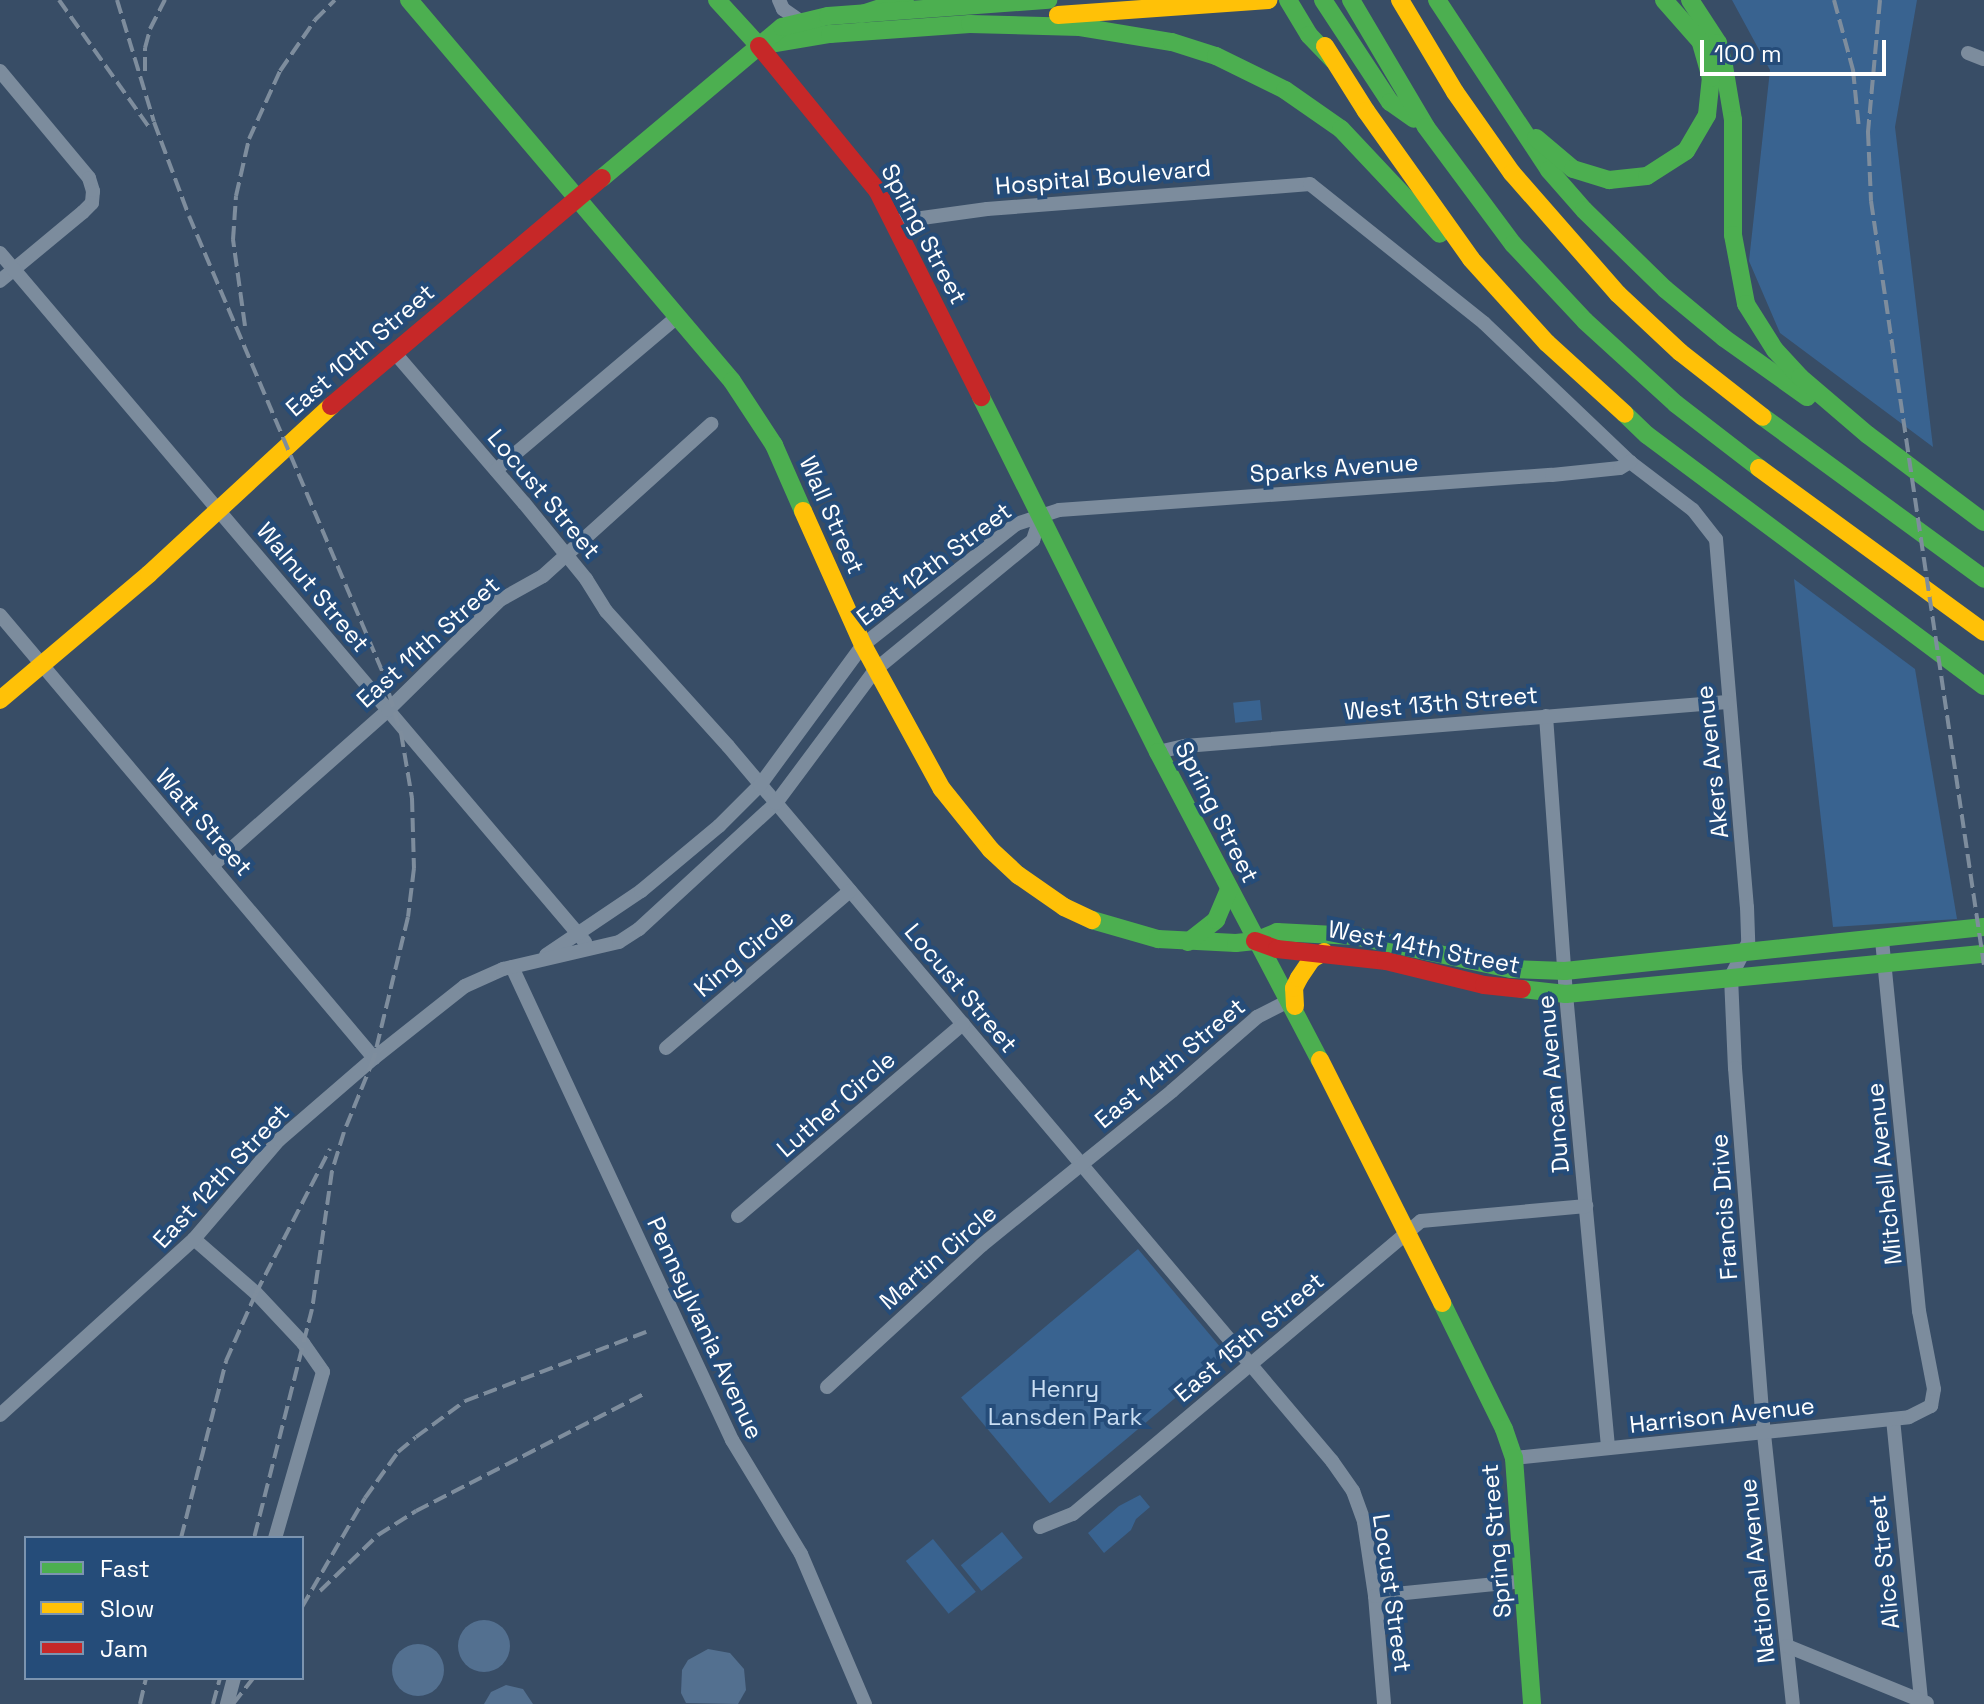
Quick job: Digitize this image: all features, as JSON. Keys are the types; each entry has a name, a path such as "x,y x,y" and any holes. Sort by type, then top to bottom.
{"main road":[{"name":"Wall Street","path":"409,0 732,381 769,436 875,670 953,805 977,836 1018,875 1064,907 1106,926 1138,936 1188,942 1255,941"},
{"name":"Spring Street","path":"717,0 863,170 893,222 1158,752 1255,941 1293,1005 1498,1418 1514,1458 1532,1704"},
{"path":"862,14 905,0"},
{"path":"800,21 1048,0"},
{"path":"759,46 830,34 1268,0"},
{"path":"1288,0 1471,259 1547,343 1647,435 1718,484 1984,686"},
{"path":"1300,0 1314,33"},
{"path":"1323,0 1390,102 1426,127"},
{"path":"1351,0 1364,27 1426,127 1513,244 1585,321 1676,404 1984,632"},
{"path":"1400,0 1413,25 1512,173 1618,294 1680,352 1747,405 1984,579"},
{"path":"1437,0 1549,170 1624,252 1724,338 1868,435 1984,522"},
{"path":"1505,106 1557,157 1581,172 1609,180 1629,180 1664,168 1686,151 1699,135 1707,115 1712,86 1701,42 1664,0"},
{"path":"1690,0 1718,43 1726,76 1733,120 1733,235 1746,304 1775,350 1868,435"},
{"name":"East 10th Street","path":"0,700 219,511 285,446 394,352 782,27 800,21"},
{"path":"970,24 1080,27 1139,35 1216,56 1285,90 1341,129 1450,245 1471,259"},
{"path":"1188,942 1216,920 1229,889"},
{"name":"West 14th Street","path":"1255,941 1277,932 1354,936 1385,940 1511,969 1565,971 1984,927"},
{"name":"West 14th Street","path":"1255,941 1277,949 1386,961 1484,985 1566,994 1984,954"},
{"path":"1293,1005 1294,988 1299,978 1312,959 1324,952"}],"street":[{"path":"779,0 783,9 800,21"},
{"path":"1968,53 1984,59"},
{"path":"0,71 89,178 93,195 92,203 83,212 0,281"},
{"name":"Hospital Boulevard","path":"893,222 987,209 1310,184 1484,323 1630,462"},
{"name":"Walnut Street","path":"0,253 592,950"},
{"path":"496,470 678,316"},
{"name":"Locust Street","path":"394,352 496,470 606,611 776,803 1253,1364 1353,1491 1364,1522 1375,1596 1384,1704"},
{"name":"East 11th Street","path":"213,865 388,710 500,600 543,576 711,424"},
{"name":"Sparks Avenue","path":"1041,516 1059,510 1603,470 1620,468 1630,462"},
{"name":"Akers Avenue","path":"1630,462 1693,510 1716,539 1727,702 1747,907 1748,943 1731,977"},
{"name":"East 12th Street","path":"529,964 579,935 689,853 760,785 863,645 1016,524 1041,516"},
{"name":"East 12th Street","path":"0,1415 194,1239 279,1140 374,1058 465,986 512,967 619,942 639,929 776,803 875,670 1033,540 1041,516"},
{"name":"Watt Street","path":"0,615 374,1058"},
{"name":"West 13th Street","path":"1158,752 1185,746 1727,702"},
{"name":"Duncan Avenue","path":"1546,716 1566,994 1608,1448"},
{"name":"King Circle","path":"666,1048 850,891"},
{"name":"Mitchell Avenue","path":"1882,938 1919,1311 1934,1389 1931,1406"},
{"name":"Pennsylvania Avenue","path":"512,967 732,1440 801,1554 865,1704"},
{"name":"Francis Drive","path":"1731,977 1764,1434"},
{"name":"East 14th Street","path":"1082,1165 1257,1017 1293,1005"},
{"name":"Luther Circle","path":"738,1216 963,1024"},
{"name":"Martin Circle","path":"827,1387 982,1245 1082,1165"},
{"name":"East 15th Street","path":"1040,1527 1073,1514 1421,1221 1586,1206"},
{"path":"194,1239 256,1293 303,1343 323,1372 276,1536"},
{"name":"Harrison Avenue","path":"1514,1458 1893,1419 1909,1417 1931,1406"},
{"name":"Alice Street","path":"1893,1419 1925,1702"},
{"name":"National Avenue","path":"1764,1434 1793,1704"},
{"path":"1375,1596 1524,1581"},
{"path":"1787,1646 1925,1702"},
{"path":"227,1704 233,1680"}],"green space":[{"path":"1732,0 1917,0 1895,127 1933,447 1780,333 1749,261 1770,70"},
{"path":"1794,579 1915,669 1957,919 1833,927"},
{"path":"1260,700 1262,720 1235,723 1233,703"},
{"name":"Henry Lansden Park","path":"1138,1249 1227,1355 1050,1503 961,1397"},
{"path":"1140,1495 1150,1507 1136,1519 1131,1530 1104,1553 1088,1533 1119,1506"},
{"path":"1002,1532 1023,1558 982,1591 961,1565"},
{"path":"933,1539 976,1592 949,1614 906,1561"}],"shaded area":[{"path":"484,1620 502,1628 510,1646 502,1664 484,1672 466,1664 458,1646 466,1628"},
{"path":"418,1644 436,1652 444,1670 436,1688 418,1696 400,1688 392,1670 400,1652"},
{"path":"708,1649 730,1653 744,1669 746,1690 738,1704 686,1703 681,1693 682,1670 688,1660"},
{"path":"506,1685 523,1689 533,1704 484,1704 491,1692"}],"railway":[{"path":"59,0 149,127"},
{"path":"117,0 154,122 189,216 383,674 401,733 412,798 414,868 408,917 374,1058 332,1171 312,1309 255,1536"},
{"path":"145,71 145,48 150,29 165,0"},
{"path":"245,326 233,240 236,196 249,139 280,71 315,20 335,0"},
{"path":"1834,0 1853,70 1859,129"},
{"path":"1880,0 1868,132 1871,201 1984,965"},
{"path":"182,1536 226,1361 256,1293 330,1149"},
{"path":"304,1604 365,1498 398,1452 416,1437 465,1401 646,1332"},
{"path":"320,1591 378,1535 416,1511 646,1393"},
{"path":"140,1704 146,1680"},
{"path":"213,1704 219,1680"},
{"path":"233,1704 251,1680"}],"traffic: fast":[{"path":"409,0 732,381 774,445 803,511"},
{"path":"717,0 759,46"},
{"path":"862,14 905,0"},
{"path":"602,178 782,27 828,16 1048,0"},
{"path":"1288,0 1309,35 1333,60"},
{"path":"1323,0 1390,102 1414,119"},
{"path":"1351,0 1426,127 1513,244 1585,321 1676,404 1759,468"},
{"path":"1437,0 1549,170 1584,210 1665,289 1724,338 1807,397"},
{"path":"1536,138 1573,169 1609,180 1647,176 1686,151 1707,115 1711,78 1701,42 1664,0"},
{"path":"1690,0 1718,43 1724,66 1733,120 1733,235 1746,304 1775,350 1800,377 1868,435 1984,522"},
{"path":"759,46 830,34 970,24 1080,27 1172,42 1216,56 1285,90 1341,129 1440,234"},
{"path":"981,397 1158,752 1320,1060"},
{"path":"1625,414 1647,435 1984,686"},
{"path":"1763,417 1984,579"},
{"path":"1188,942 1216,920 1229,889"},
{"path":"1092,920 1158,939 1236,943 1255,941 1277,932 1354,936 1511,969 1565,971 1984,927"},
{"path":"1522,989 1566,994 1984,954"},
{"path":"1442,1303 1504,1429 1514,1458 1532,1704"}],"traffic: slow":[{"path":"1058,15 1268,0"},
{"path":"1400,0 1455,92 1512,173 1618,294 1680,352 1763,417"},
{"path":"1325,46 1366,111 1471,259 1547,343 1625,414"},
{"path":"0,700 149,574 331,406"},
{"path":"1759,468 1984,632"},
{"path":"803,511 863,645 942,789 991,850 1018,875 1064,907 1092,920"},
{"path":"1295,1006 1294,988 1299,978 1312,959 1324,952"},
{"path":"1320,1060 1442,1303"}],"traffic: jam":[{"path":"759,46 877,190 981,397"},
{"path":"331,406 602,178"},
{"path":"1255,941 1277,949 1386,961 1484,985 1522,989"}]}
